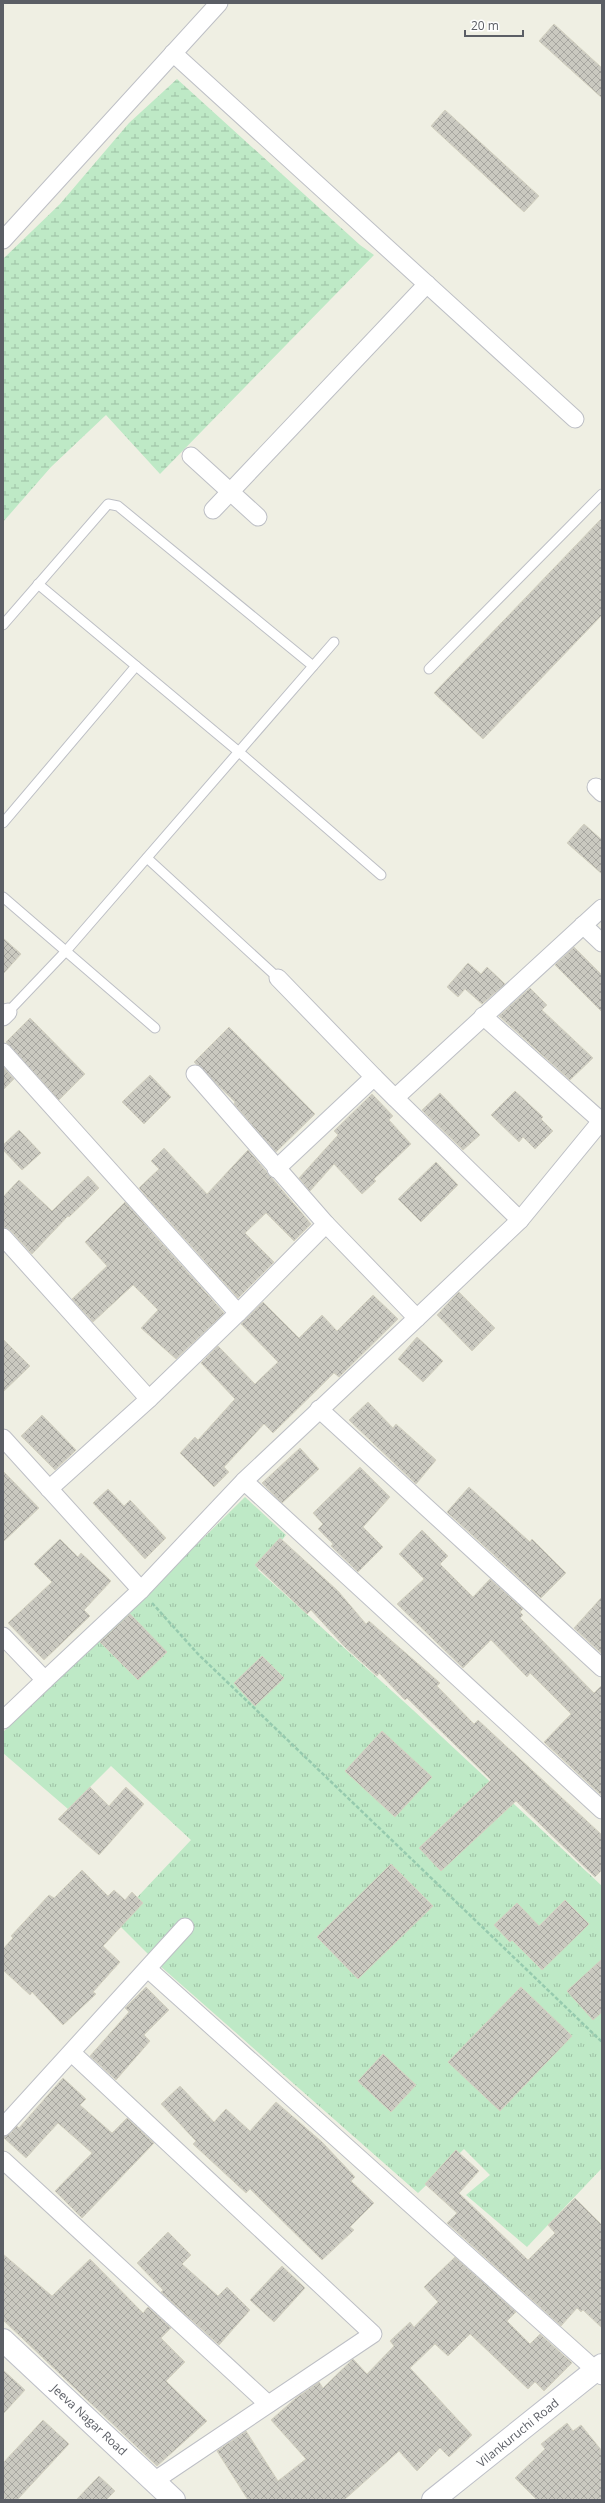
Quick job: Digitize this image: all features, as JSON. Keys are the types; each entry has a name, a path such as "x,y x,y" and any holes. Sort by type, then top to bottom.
{"street":[{"path":"3,240 219,3"},
{"path":"173,53 575,418"},
{"path":"213,510 427,284"},
{"path":"191,456 258,517"},
{"path":"396,1098 483,1016 602,908"},
{"path":"583,925 602,943"},
{"path":"278,978 374,1077 520,1220"},
{"path":"3,1720 141,1590 244,1481 520,1220 602,1121 483,1016"},
{"path":"3,1052 238,1313"},
{"path":"195,1074 276,1169 326,1224 417,1318"},
{"path":"276,1169 374,1077"},
{"path":"49,1489 149,1398 238,1313 326,1224"},
{"path":"3,1237 149,1398"},
{"path":"319,1409 602,1668"},
{"path":"3,1438 141,1590"},
{"path":"244,1481 602,1810"},
{"path":"3,1636 45,1680"},
{"path":"3,2127 72,2053 185,1927"},
{"path":"148,1969 600,2370"},
{"path":"72,2053 373,2334 154,2481"},
{"path":"3,2160 268,2404"},
{"name":"Jeeva Nagar Road","path":"3,2340 174,2500"},
{"name":"Vilankuruchi Road","path":"433,2500 600,2370"}],"lane":[{"path":"429,669 602,494"},
{"path":"3,625 108,504 113,504 118,506 313,666"},
{"path":"38,584 238,752 381,875"},
{"path":"5,1015 66,951 334,642"},
{"path":"3,823 136,666"},
{"path":"147,858 278,978"},
{"path":"3,898 155,1028"}],"path":[{"path":"141,1590 198,1654 602,2042"}],"green space":[{"path":"177,79 360,245 374,255 160,474 106,415 51,467 3,522 3,259 60,204 129,123"},
{"path":"245,1497 286,1535 258,1570 413,1710 602,1886 602,2168 527,2247 466,2195 490,2175 464,2149 418,2193 159,1965 115,1921 191,1840 111,1766 68,1809 3,1753 3,1732 94,1646"}],"building":[{"path":"554,24 602,68 602,98 539,41"},
{"path":"445,110 539,196 524,212 431,126"},
{"path":"602,518 602,615 483,739 434,693"},
{"path":"584,824 602,840 602,874 567,843"},
{"path":"3,938 21,954 3,974"},
{"path":"574,947 602,975 602,1012 555,965"},
{"path":"468,963 481,974 487,967 505,984 482,1004 465,989 458,997 447,987"},
{"path":"530,988 547,1005 542,1010 593,1058 570,1080 499,1016"},
{"path":"30,1018 85,1074 59,1100 6,1042"},
{"path":"229,1027 315,1114 276,1152 234,1104 235,1102 194,1062"},
{"path":"3,1067 14,1079 3,1090"},
{"path":"150,1075 171,1097 144,1124 122,1102"},
{"path":"515,1091 543,1117 541,1119 553,1131 535,1149 523,1137 519,1142 491,1115"},
{"path":"440,1093 480,1135 463,1150 422,1110"},
{"path":"372,1094 393,1116 389,1120 411,1144 374,1179 376,1181 362,1194 334,1164 310,1191 299,1178 338,1135 334,1131"},
{"path":"19,1130 41,1153 22,1170 3,1150 3,1145"},
{"path":"164,1148 207,1194 248,1150 311,1224 294,1241 266,1213 245,1233 274,1262 238,1298 139,1188 159,1169 151,1161"},
{"path":"436,1162 458,1185 421,1222 398,1199"},
{"path":"88,1176 99,1188 69,1217 68,1216 32,1254 10,1230 3,1227 3,1197 19,1180 52,1211"},
{"path":"125,1202 224,1313 176,1359 141,1328 158,1310 133,1285 93,1322 72,1299 107,1266 85,1242"},
{"path":"459,1292 495,1328 472,1351 437,1315"},
{"path":"373,1295 398,1319 339,1377 334,1373 273,1433 264,1424 224,1467 229,1472 214,1487 180,1453 195,1437 198,1440 235,1399 201,1363 218,1346 255,1384 278,1362 241,1324 263,1302 299,1338 322,1315 337,1331"},
{"path":"417,1337 443,1361 423,1382 398,1359"},
{"path":"3,1339 30,1366 3,1392"},
{"path":"368,1402 393,1428 396,1424 436,1460 416,1484 349,1420"},
{"path":"42,1415 76,1450 55,1470 21,1436"},
{"path":"300,1448 319,1469 282,1503 262,1483"},
{"path":"360,1467 390,1497 363,1527 383,1547 358,1572 331,1546 333,1544 318,1529 323,1524 313,1513"},
{"path":"3,1471 39,1508 3,1542"},
{"path":"469,1487 530,1542 532,1539 566,1573 541,1598 447,1512"},
{"path":"108,1489 124,1506 130,1500 166,1538 145,1559 93,1503"},
{"path":"422,1530 448,1556 440,1564 473,1597 490,1579 523,1609 520,1612 523,1615 520,1618 594,1693 602,1685 602,1796 544,1742 571,1714 530,1673 527,1677 491,1640 463,1668 397,1604 424,1579 399,1554"},
{"path":"280,1538 338,1591 366,1624 369,1621 440,1683 437,1686 474,1724 478,1720 602,1835 602,1870 595,1877 516,1801 441,1871 419,1848 491,1780 407,1698 405,1700 379,1673 377,1676 345,1647 311,1610 307,1614 255,1565"},
{"path":"60,1539 78,1557 81,1553 111,1581 84,1610 90,1616 44,1660 8,1623 52,1582 34,1564"},
{"path":"602,1597 602,1654 574,1628"},
{"path":"130,1614 167,1652 138,1680 100,1642"},
{"path":"262,1656 284,1678 255,1706 234,1683"},
{"path":"382,1731 432,1777 395,1817 345,1771"},
{"path":"90,1787 109,1806 126,1787 144,1804 99,1855 58,1819"},
{"path":"391,1864 433,1906 358,1979 317,1937"},
{"path":"82,1870 108,1896 114,1890 125,1900 132,1892 143,1903 103,1946 120,1962 93,1992 96,1994 63,2025 32,1992 30,1995 3,1970 3,1949 13,1938 11,1936 49,1895 54,1898"},
{"path":"565,1900 589,1924 542,1970 512,1940 510,1942 494,1925 517,1903 539,1926"},
{"path":"602,1959 602,2012 593,2020 567,1991"},
{"path":"146,1987 169,2010 144,2035 150,2041 116,2080 90,2056 129,2012 125,2008"},
{"path":"521,1987 572,2036 500,2111 448,2062"},
{"path":"383,2054 416,2085 391,2112 358,2081"},
{"path":"63,2078 86,2099 80,2105 112,2133 127,2118 154,2143 82,2218 55,2191 92,2153 58,2123 26,2158 3,2137 10,2134 17,2126 19,2128"},
{"path":"180,2086 214,2122 226,2109 250,2131 276,2102 322,2142 355,2177 351,2181 374,2203 350,2227 354,2230 322,2260 250,2189 246,2193 193,2144 196,2141 161,2104"},
{"path":"456,2150 479,2171 459,2193 528,2260 555,2233 548,2225 575,2198 602,2225 602,2328 583,2310 581,2312 577,2308 561,2326 447,2223 457,2213 425,2184"},
{"path":"168,2232 191,2255 182,2264 218,2296 227,2287 250,2310 219,2345 161,2292 163,2290 137,2263"},
{"path":"3,2254 52,2296 90,2259 143,2313 148,2307 171,2328 161,2338 185,2362 166,2381 207,2421 157,2466 3,2320"},
{"path":"455,2257 516,2312 507,2321 530,2344 540,2334 572,2363 544,2391 535,2382 528,2389 470,2334 448,2356 435,2344 410,2368 472,2435 449,2457 440,2448 417,2471 399,2451 344,2500 248,2500 217,2451 246,2431 278,2481 306,2459 271,2420 296,2398 319,2382 323,2388 353,2359 367,2374 394,2346 390,2341 410,2322 414,2327 438,2302 424,2287"},
{"path":"282,2266 305,2288 274,2322 250,2300"},
{"path":"3,2370 25,2390 3,2414"},
{"path":"43,2420 69,2444 17,2500 3,2500 3,2463"},
{"path":"567,2423 573,2431 581,2425 602,2451 602,2500 537,2500 515,2478 545,2449 541,2444"},
{"path":"99,2476 115,2491 106,2500 76,2500"}]}
